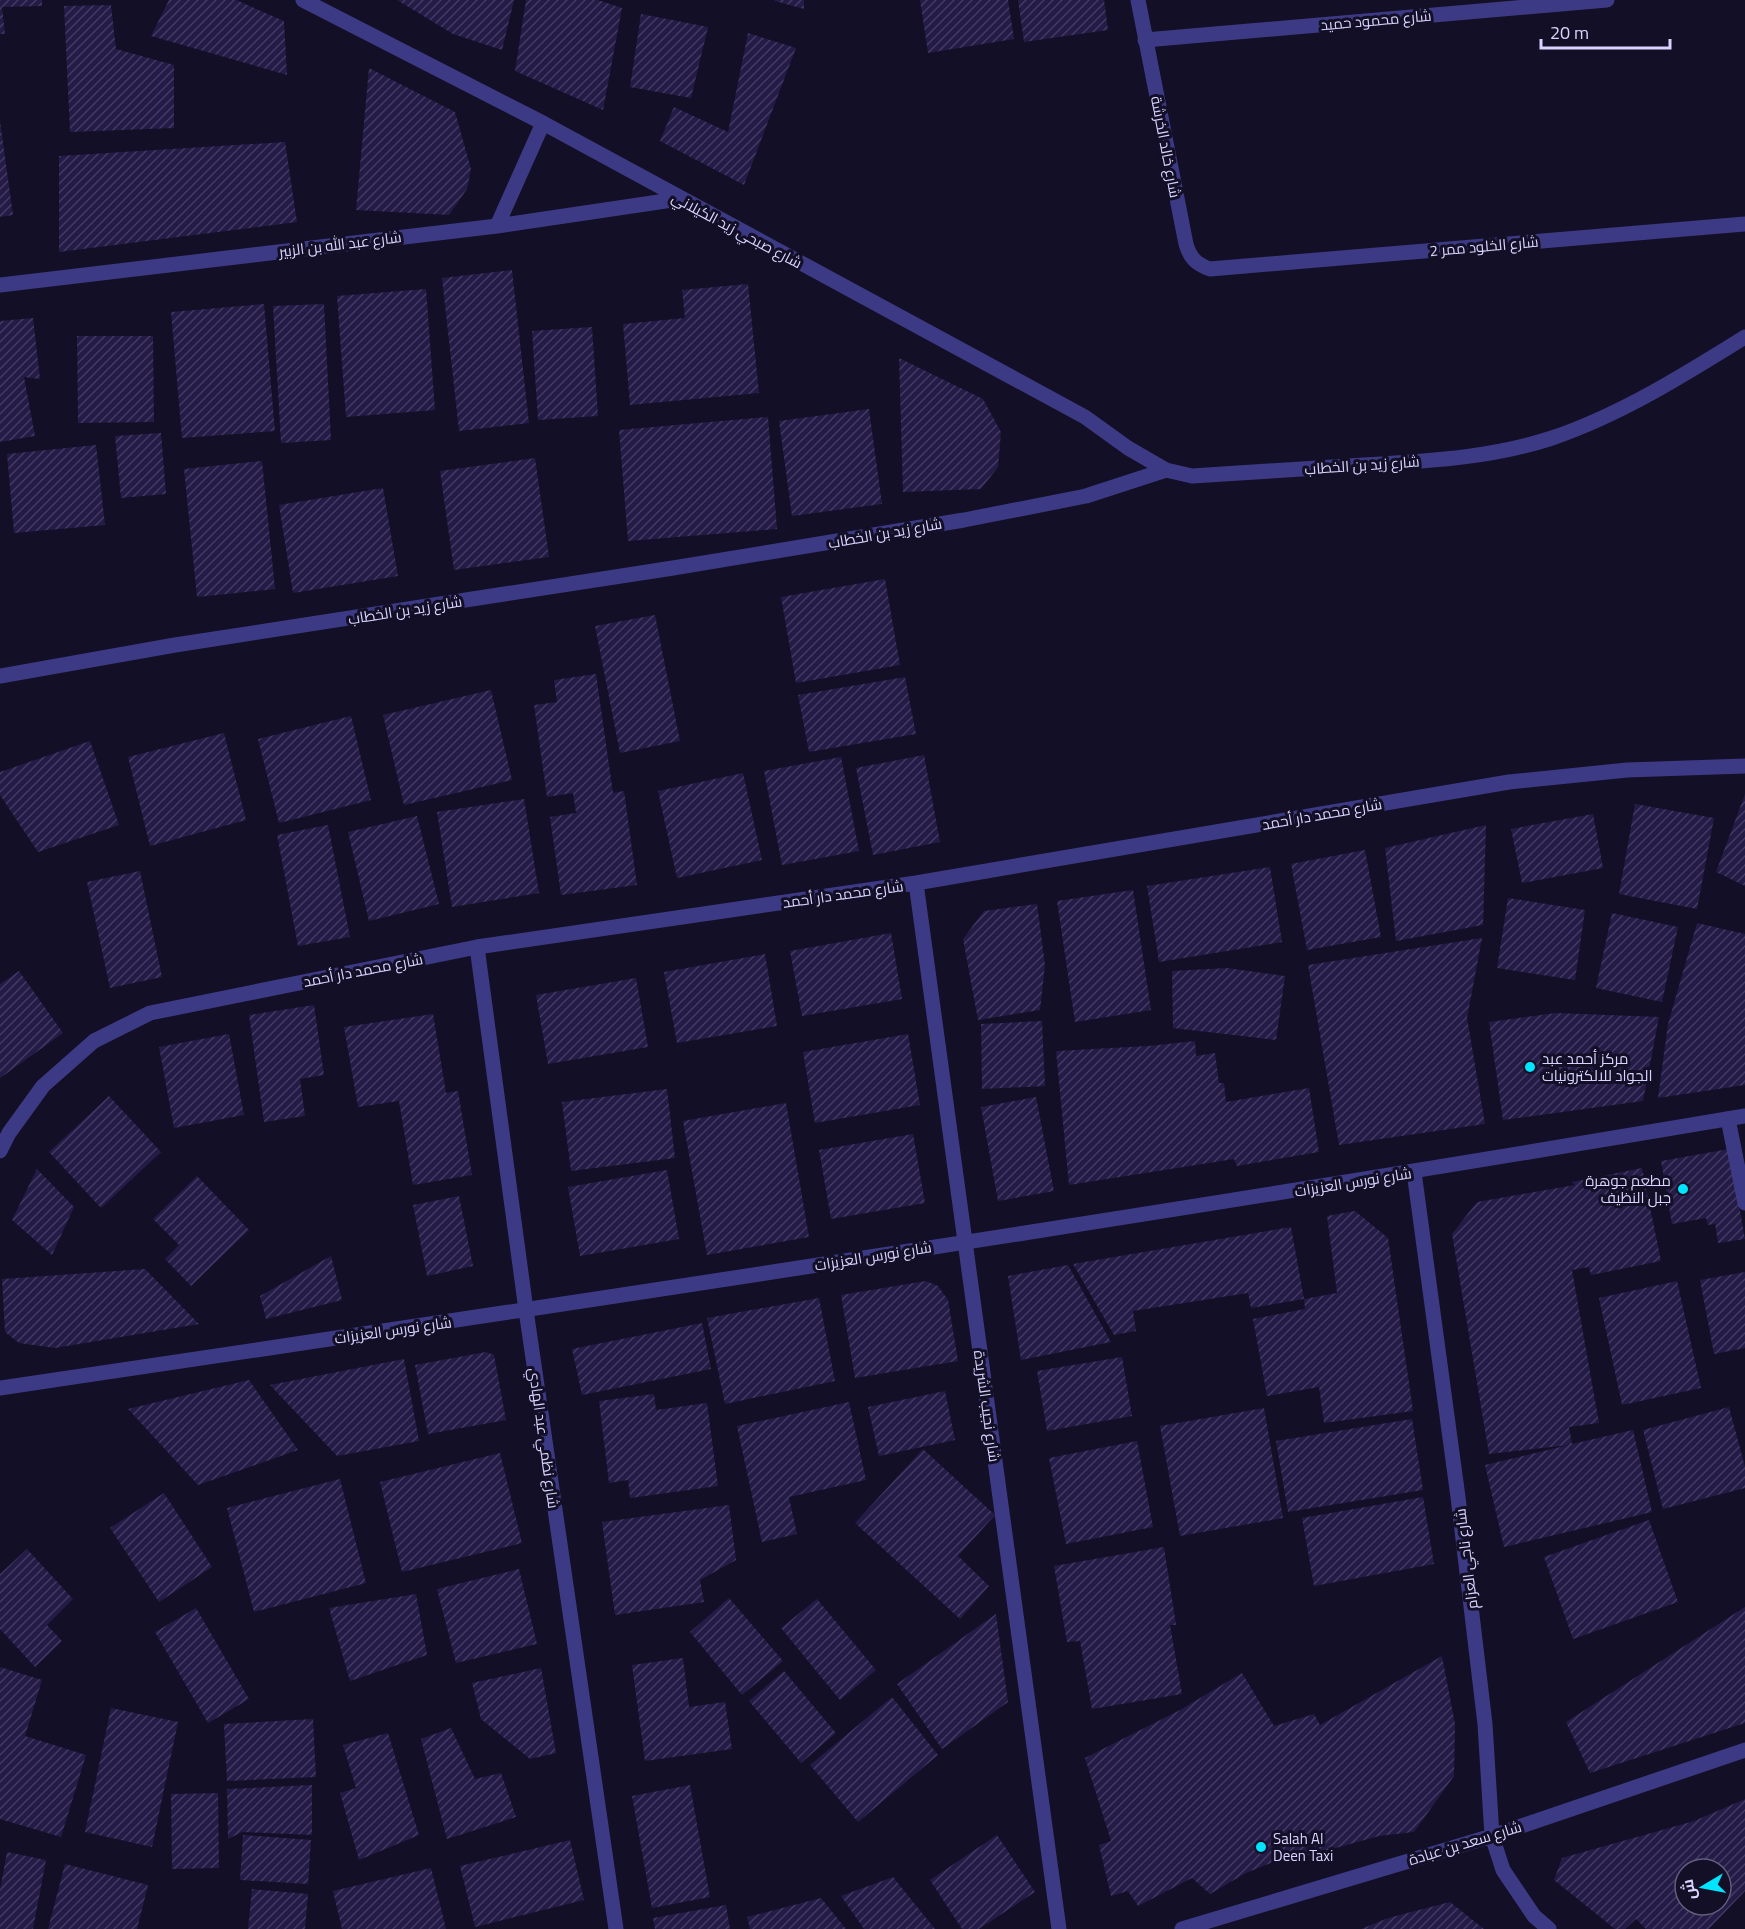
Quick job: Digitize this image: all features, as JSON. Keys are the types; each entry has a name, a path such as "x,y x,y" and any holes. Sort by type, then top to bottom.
{"street":[{"name":"شارع صبحي زيد الكيلاني","path":"303,0 543,123 679,199 1085,417 1128,448 1166,470"},
{"name":"شارع خالد الخرشة","path":"1138,0 1189,256 1198,265 1210,269 1223,268"},
{"name":"شارع محمود حميد","path":"1145,40 1607,0"},
{"path":"496,226 543,123"},
{"name":"شارع عبد الله بن الزبير","path":"0,285 496,226 679,199"},
{"name":"شارع الخلود ممر 2","path":"1223,268 1745,224"},
{"name":"شارع زيد بن الخطاب","path":"0,676 176,645 673,568 964,520 1086,496 1166,470 1192,476 1424,461 1490,454 1553,438 1609,413 1689,372 1745,337"},
{"name":"شارع محمد دار أحمد","path":"0,1151 9,1133 43,1086 94,1041 150,1013 477,947 916,883 1509,782 1627,770 1745,765"},
{"name":"شارع نجيب الشريدة","path":"916,883 937,1053 1059,1929"},
{"name":"شارع نظمي عبد الهادي","path":"477,947 526,1310 616,1929"},
{"name":"شارع نورس العزيزات","path":"0,1388 526,1310 1414,1173 1745,1116"},
{"path":"1728,1119 1745,1203"},
{"name":"شارع ناجي العزام","path":"1414,1173 1458,1497 1485,1724 1492,1836 1503,1870 1534,1916 1549,1929"},
{"name":"شارع سعد بن عبادة","path":"1182,1929 1492,1836 1745,1749"}],"building":[{"path":"0,0 42,0 42,6 2,7 5,34 0,34"},
{"path":"169,0 236,0 284,21 287,75 151,36"},
{"path":"397,0 514,0 502,50 453,34"},
{"path":"526,0 598,0 622,8 603,110 515,71"},
{"path":"804,0 804,9 775,1"},
{"path":"920,0 1008,0 1014,39 928,53"},
{"path":"1018,0 1104,0 1108,30 1024,42"},
{"path":"111,5 116,49 174,65 174,128 70,132 64,6"},
{"path":"641,14 708,27 691,98 630,87"},
{"path":"748,33 796,48 744,185 660,141 674,107 728,132"},
{"path":"369,68 455,112 471,169 467,189 449,215 356,210"},
{"path":"0,121 13,215 0,217"},
{"path":"285,142 297,222 59,252 59,156"},
{"path":"512,270 529,423 459,431 442,278"},
{"path":"748,284 759,393 630,405 623,324 685,318 682,290"},
{"path":"426,289 435,410 346,417 337,296"},
{"path":"264,304 275,431 182,438 171,312"},
{"path":"324,304 331,440 281,443 273,306"},
{"path":"33,318 40,379 24,377 35,436 0,442 0,321"},
{"path":"592,327 598,416 538,420 532,331"},
{"path":"77,336 153,336 154,422 78,423"},
{"path":"899,358 983,399 1001,432 998,467 981,489 903,492"},
{"path":"869,409 882,504 792,516 779,421"},
{"path":"768,417 777,529 628,541 619,430"},
{"path":"161,433 166,494 121,498 115,436"},
{"path":"96,445 105,525 14,533 7,454"},
{"path":"535,458 549,557 454,570 440,471"},
{"path":"262,461 275,589 197,597 184,469"},
{"path":"383,488 398,576 293,593 279,505"},
{"path":"885,579 900,665 796,683 781,597"},
{"path":"655,615 680,741 620,753 595,626"},
{"path":"596,674 613,793 624,791 637,885 561,895 550,817 576,813 573,793 547,797 534,705 557,702 554,680"},
{"path":"905,677 916,734 809,752 798,695"},
{"path":"491,690 512,780 404,805 383,715"},
{"path":"351,716 371,800 279,823 258,739"},
{"path":"224,733 246,820 150,846 128,757"},
{"path":"90,741 119,825 38,852 0,795 0,772"},
{"path":"924,755 940,842 873,855 856,768"},
{"path":"841,757 859,851 782,865 764,771"},
{"path":"743,773 762,860 677,878 658,791"},
{"path":"1745,794 1745,886 1716,872"},
{"path":"524,799 539,893 452,907 437,812"},
{"path":"1635,804 1714,818 1697,909 1619,894"},
{"path":"1593,814 1603,868 1522,883 1511,829"},
{"path":"417,816 439,904 369,921 348,832"},
{"path":"328,825 350,937 298,946 277,835"},
{"path":"1486,825 1483,925 1396,941 1385,848"},
{"path":"1365,850 1381,937 1307,950 1291,864"},
{"path":"1270,867 1282,942 1159,962 1147,886"},
{"path":"140,871 162,977 110,988 87,882"},
{"path":"1133,890 1151,1010 1075,1022 1057,901"},
{"path":"1508,898 1585,910 1575,980 1497,968"},
{"path":"1037,904 1045,965 1040,1010 978,1020 963,939 984,911"},
{"path":"1612,913 1678,927 1662,1002 1596,988"},
{"path":"1697,923 1745,934 1745,1085 1658,1098 1668,1024"},
{"path":"891,933 902,999 802,1016 790,951"},
{"path":"1482,938 1467,1018 1485,1124 1339,1145 1308,965"},
{"path":"765,954 777,1026 677,1043 664,972"},
{"path":"1227,968 1285,976 1276,1040 1173,1028 1172,971"},
{"path":"19,971 63,1033 0,1078 0,984"},
{"path":"636,978 648,1047 548,1064 536,995"},
{"path":"314,1005 324,1075 300,1079 305,1116 264,1122 249,1015"},
{"path":"1556,1013 1659,1017 1643,1101 1503,1120 1489,1022"},
{"path":"433,1014 446,1093 458,1091 472,1175 413,1185 399,1101 358,1107 344,1027"},
{"path":"1042,1021 1045,1086 982,1089 981,1024"},
{"path":"229,1034 244,1115 174,1128 159,1047"},
{"path":"908,1034 920,1105 815,1123 803,1052"},
{"path":"1195,1041 1196,1056 1215,1053 1219,1083 1224,1083 1226,1102 1309,1088 1319,1152 1237,1166 1234,1159 1069,1185 1056,1051"},
{"path":"667,1089 675,1158 571,1171 562,1102"},
{"path":"109,1096 161,1152 101,1208 49,1152"},
{"path":"1036,1097 1054,1191 998,1201 981,1107"},
{"path":"786,1103 809,1237 707,1255 683,1121"},
{"path":"913,1134 925,1203 831,1219 819,1150"},
{"path":"1729,1149 1745,1239 1718,1243 1715,1224 1708,1225 1706,1218 1672,1224 1661,1161"},
{"path":"1642,1168 1661,1261 1591,1275 1589,1267 1572,1270 1599,1423 1569,1427 1572,1444 1633,1430 1652,1512 1504,1547 1485,1465 1569,1445 1489,1454 1452,1234 1477,1202 1575,1185 1572,1182"},
{"path":"37,1169 74,1207 52,1255 12,1220"},
{"path":"667,1170 679,1239 580,1256 568,1187"},
{"path":"197,1176 249,1230 191,1286 165,1259 179,1245 153,1219"},
{"path":"459,1196 473,1266 427,1276 413,1205"},
{"path":"1355,1211 1388,1238 1413,1411 1324,1423 1319,1387 1267,1396 1253,1319 1305,1309 1304,1299 1337,1293 1327,1216"},
{"path":"1291,1227 1304,1299 1251,1308 1248,1293 1133,1311 1136,1331 1114,1335 1073,1264"},
{"path":"331,1256 342,1300 266,1319 260,1296"},
{"path":"1068,1265 1111,1342 1021,1360 1008,1276"},
{"path":"145,1269 199,1324 55,1348 19,1343 5,1332 2,1279"},
{"path":"1745,1272 1745,1348 1714,1354 1700,1280"},
{"path":"926,1281 938,1286 948,1300 958,1361 855,1378 841,1295"},
{"path":"1677,1281 1701,1388 1622,1405 1599,1298"},
{"path":"819,1298 835,1381 725,1404 707,1318"},
{"path":"702,1323 711,1369 582,1395 572,1349"},
{"path":"486,1352 494,1355 506,1420 428,1434 415,1365"},
{"path":"1122,1357 1132,1416 1047,1431 1037,1371"},
{"path":"404,1359 419,1441 337,1456 270,1385"},
{"path":"249,1380 298,1450 198,1485 128,1409"},
{"path":"945,1391 955,1440 879,1456 868,1407"},
{"path":"654,1394 656,1410 707,1403 718,1486 630,1498 628,1480 609,1483 599,1401"},
{"path":"849,1402 866,1480 789,1497 797,1534 762,1542 737,1426"},
{"path":"1729,1407 1745,1467 1745,1488 1663,1509 1643,1430"},
{"path":"1264,1408 1283,1518 1180,1536 1160,1426"},
{"path":"1412,1419 1423,1490 1288,1512 1276,1441"},
{"path":"1137,1441 1153,1527 1066,1544 1049,1458"},
{"path":"923,1449 995,1515 958,1556 989,1586 960,1619 855,1523"},
{"path":"500,1453 522,1543 402,1572 380,1482"},
{"path":"340,1479 366,1583 254,1612 227,1508"},
{"path":"164,1493 212,1567 159,1602 110,1528"},
{"path":"1423,1497 1434,1564 1314,1586 1302,1518"},
{"path":"729,1505 736,1560 700,1580 704,1602 615,1615 602,1522"},
{"path":"1649,1520 1678,1602 1573,1639 1544,1557"},
{"path":"1164,1547 1176,1625 1170,1625 1182,1694 1092,1709 1080,1641 1067,1642 1054,1566"},
{"path":"27,1549 73,1599 47,1625 62,1641 35,1667 0,1629 0,1574"},
{"path":"519,1569 537,1644 456,1663 437,1589"},
{"path":"416,1594 427,1655 350,1681 329,1608"},
{"path":"729,1598 783,1661 742,1695 690,1632"},
{"path":"817,1599 876,1670 840,1700 781,1628"},
{"path":"1745,1607 1745,1723 1590,1773 1566,1722"},
{"path":"196,1608 249,1699 208,1723 155,1632"},
{"path":"996,1614 1008,1702 942,1749 897,1684"},
{"path":"1442,1656 1455,1724 1454,1776 1414,1832 1379,1836 1296,1859 1293,1854 1246,1873 1210,1894 1192,1878 1138,1906 1128,1891 1111,1896 1099,1845 1111,1841 1085,1758 1180,1710 1242,1673 1274,1726 1314,1714 1320,1725"},
{"path":"683,1658 689,1707 725,1702 732,1749 645,1761 632,1665"},
{"path":"0,1667 42,1680 25,1736 86,1755 61,1837 0,1819"},
{"path":"541,1668 556,1753 530,1759 481,1719 472,1683"},
{"path":"784,1671 836,1733 801,1763 749,1701"},
{"path":"892,1697 938,1755 858,1822 810,1765"},
{"path":"111,1708 178,1722 152,1847 85,1832"},
{"path":"313,1719 316,1777 227,1781 224,1724"},
{"path":"451,1728 475,1779 501,1773 516,1817 447,1839 421,1739"},
{"path":"388,1733 419,1835 359,1860 340,1793 356,1788 343,1745"},
{"path":"312,1785 312,1835 242,1832 228,1839 227,1789"},
{"path":"690,1785 710,1897 652,1908 632,1796"},
{"path":"218,1793 219,1868 172,1869 171,1794"},
{"path":"1745,1799 1745,1891 1733,1904 1733,1857 1673,1857 1673,1917 1720,1917 1709,1929 1646,1929 1636,1919 1625,1929 1615,1929 1554,1880 1562,1858 1694,1821"},
{"path":"243,1835 311,1840 308,1884 240,1880"},
{"path":"997,1835 1035,1892 979,1929 962,1929 930,1880"},
{"path":"570,1840 584,1900 475,1927 460,1866"},
{"path":"7,1852 46,1860 33,1929 0,1929 0,1890"},
{"path":"65,1864 148,1885 137,1929 48,1929"},
{"path":"431,1868 446,1929 342,1929 333,1891"},
{"path":"893,1877 935,1929 864,1929 841,1896"},
{"path":"252,1889 308,1894 305,1929 248,1929"},
{"path":"821,1898 846,1929 750,1929 747,1917"},
{"path":"1450,1902 1484,1929 1361,1929 1388,1918"},
{"path":"726,1905 730,1929 655,1929 653,1918"}],"place":[{"name":"مركز أحمد عبد الجواد للالكترونيات","path":"1530,1067"},
{"name":"مطعم جوهرة جبل النظيف","path":"1683,1189"},
{"name":"Salah Al Deen Taxi","path":"1261,1847"}]}
